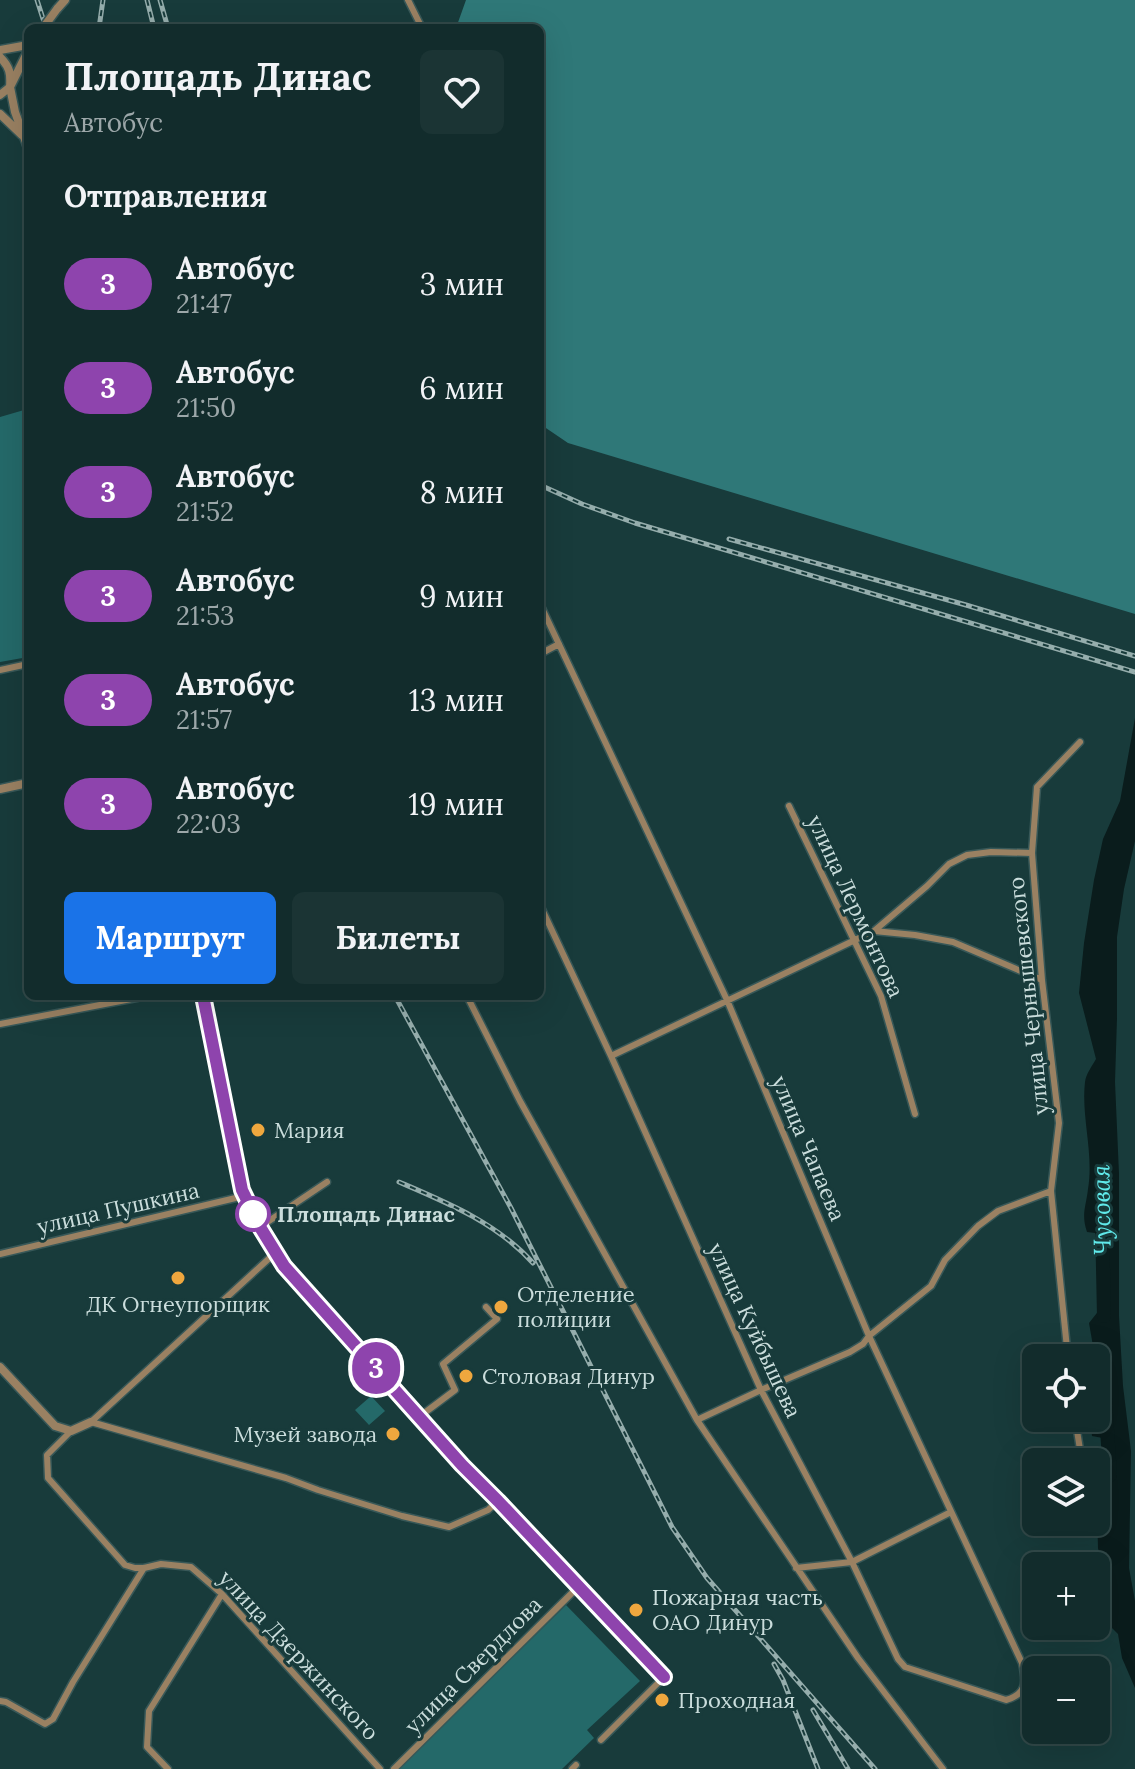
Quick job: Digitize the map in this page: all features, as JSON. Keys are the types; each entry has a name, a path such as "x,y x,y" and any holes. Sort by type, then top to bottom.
{"street":[{"path":"46,24 65,0"},
{"path":"408,0 420,24"},
{"path":"0,50 24,48"},
{"path":"0,57 11,73 10,87 15,112 24,134"},
{"path":"0,95 10,87 24,57"},
{"path":"0,114 24,139"},
{"name":"улица Чапаева","path":"544,612 727,1000 869,1336 1022,1663 1025,1678 1022,1691 1006,1700"},
{"path":"544,652 559,644"},
{"path":"0,670 24,665"},
{"name":"улица Чернышевского","path":"1067,1344 1051,1191 1059,1123 1042,980 1032,853 1037,787 1080,742"},
{"path":"0,789 24,784"},
{"name":"улица Лермонтова","path":"789,806 881,996 915,1114"},
{"path":"611,1056 874,931 949,864 967,855 1032,853"},
{"name":"улица Куйбышева","path":"544,914 761,1390 852,1562 898,1659 905,1667 1006,1700"},
{"path":"874,931 953,942 1042,980"},
{"path":"0,1024 126,1000"},
{"path":"204,1000 244,1196 287,1269 462,1465 664,1677 601,1740"},
{"path":"469,1000 520,1101 697,1420 858,1658 943,1769"},
{"path":"260,1227 327,1182"},
{"path":"697,1420 863,1344 931,1286 945,1260 978,1226 998,1211 1051,1191"},
{"name":"улица Пушкина","path":"0,1254 244,1196"},
{"path":"0,1701 45,1724 53,1719 144,1568 125,1565 48,1478 47,1455 71,1431 91,1422 276,1252"},
{"path":"419,1417 455,1390 443,1364 497,1319 486,1307"},
{"path":"0,1367 55,1426 71,1431"},
{"path":"91,1422 286,1478 402,1516 449,1527 488,1510 498,1501"},
{"path":"796,1568 852,1562 951,1512"},
{"name":"улица Дзержинского","path":"144,1568 161,1564 191,1567 222,1594 380,1769"},
{"name":"улица Свердлова","path":"394,1769 578,1587"},
{"path":"168,1769 147,1747 149,1711 222,1594"}],"shaded area":[{"path":"466,0 1135,0 1135,614 568,443 544,427 544,24 457,24"},
{"path":"24,410 24,658 0,662 0,417"},
{"path":"371,1396 385,1411 369,1425 355,1410"},
{"path":"566,1605 640,1681 587,1730 594,1738 562,1769 399,1769"}],"water":[{"path":"1135,718 1135,841 1117,937 1115,1082 1119,1174 1119,1316 1131,1451 1129,1568 1135,1601 1135,1688 1122,1658 1118,1634 1112,1628 1110,1552 1099,1552 1098,1548 1098,1536 1110,1536 1110,1448 1108,1439 1092,1436 1092,1432 1110,1432 1110,1344 1093,1344 1089,1323 1104,1304 1103,1234 1087,1232 1084,1220 1090,1162 1085,1082 1096,1059 1079,993 1094,880 1103,839 1120,801"}],"waterway":[{"name":"Чусовая","path":"1102,1220 1104,1316"},
{"name":"Чусовая","path":"1107,1432 1108,1448"}],"railway":[{"path":"37,0 45,24"},
{"path":"100,24 103,0"},
{"path":"147,0 153,24"},
{"path":"160,0 167,24"},
{"path":"544,487 635,523 1135,672"},
{"path":"729,539 1135,656"},
{"path":"397,1000 511,1208 672,1527 707,1578 875,1769"},
{"path":"399,1182 488,1225 533,1263"},
{"path":"774,1664 818,1769"},
{"path":"813,1710 848,1769"}],"bus line":[{"name":"3","path":"204,1000 242,1190 284,1266 462,1465 664,1677"}],"place":[{"name":"Мария","path":"258,1130"},
{"name":"Площадь Динас","path":"253,1214"},
{"name":"ДК Огнеупорщик","path":"178,1278"},
{"name":"Отделение полиции","path":"501,1307"},
{"name":"Столовая Динур","path":"466,1376"},
{"name":"Музей завода","path":"393,1434"},
{"name":"Пожарная часть ОАО Динур","path":"636,1610"},
{"name":"Проходная","path":"662,1700"}]}
